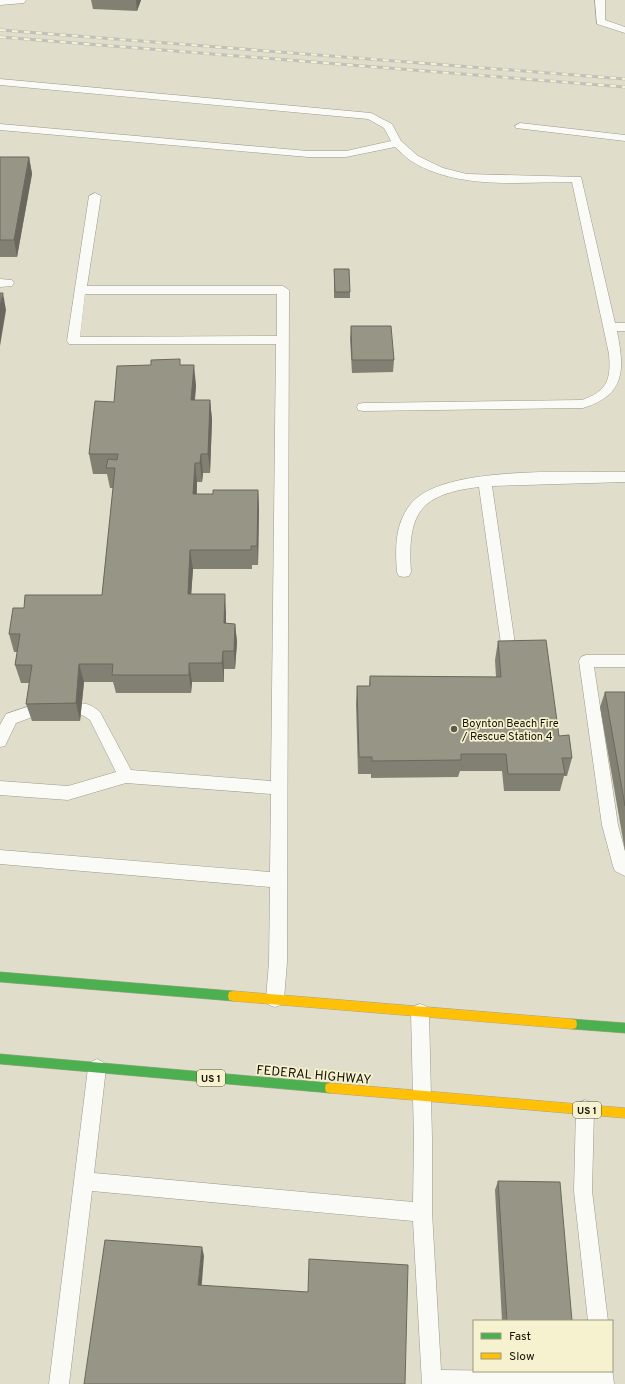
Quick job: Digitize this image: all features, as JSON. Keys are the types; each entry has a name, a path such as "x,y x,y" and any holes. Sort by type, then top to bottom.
{"main road":[{"path":"0,977 625,1028"},
{"name":"FEDERAL HIGHWAY","path":"0,1060 625,1113"}],"street":[{"path":"0,1 19,0"}],"lane":[{"path":"600,0 600,22 625,30"},
{"path":"0,82 371,116 388,126 397,143 414,158 439,170 467,177 498,179 577,179 610,327 619,378 615,388 608,396 596,402 583,404 363,407"},
{"path":"520,126 625,138"},
{"path":"0,128 308,154 346,154 397,143"},
{"path":"95,196 73,341 283,340"},
{"path":"80,290 283,290 279,788 280,880 278,962 275,999"},
{"path":"610,327 625,327"},
{"path":"404,572 402,546 405,528 411,513 421,501 436,490 456,485 485,482 625,477"},
{"path":"485,482 509,651"},
{"path":"625,661 586,661 610,825 621,866 625,869"},
{"path":"81,709 89,711 95,716 126,776"},
{"path":"0,741 11,718 33,711"},
{"path":"0,788 68,793 126,776 279,788"},
{"path":"0,857 280,880"},
{"path":"420,1012 422,1212 432,1382 604,1379"},
{"path":"59,1384 97,1068"},
{"path":"584,1110 583,1191 598,1320"},
{"path":"83,1180 422,1212"}],"building":[{"path":"0,157 29,157 14,240 0,240"},
{"path":"334,269 349,269 350,292 335,292"},
{"path":"0,293 3,293 0,307"},
{"path":"351,326 391,326 394,360 352,360"},
{"path":"180,359 180,365 194,365 191,400 210,400 208,454 201,454 200,463 195,463 193,494 213,494 213,490 258,490 257,546 251,546 251,550 190,550 188,594 225,594 224,623 235,624 234,651 223,651 222,663 189,663 189,675 112,675 113,664 79,664 76,703 26,704 32,665 15,665 20,634 9,634 13,608 24,608 25,595 102,595 115,468 106,468 108,459 117,460 118,454 89,454 95,401 114,402 117,366 151,365 151,360"},
{"name":"Boynton Beach Fire / Rescue Station 4","path":"546,640 559,736 569,735 572,758 562,758 565,774 508,774 506,754 461,754 461,760 372,761 372,757 359,757 357,686 370,686 370,676 501,677 498,641"},
{"path":"605,692 625,692 625,806"},
{"path":"498,1181 560,1182 572,1320 507,1320"},
{"path":"105,1240 202,1247 198,1285 308,1292 309,1259 408,1265 405,1384 84,1384"}],"railway":[{"path":"0,30 625,79"},
{"path":"0,37 625,87"}],"traffic: fast":[{"path":"0,977 233,996"},
{"path":"572,1024 625,1028"},
{"path":"0,1059 330,1088"}],"traffic: slow":[{"path":"233,996 572,1024"},
{"path":"330,1088 625,1113"}],"place":[{"name":"Boynton Beach Fire / Rescue Station 4","path":"454,729"}]}
